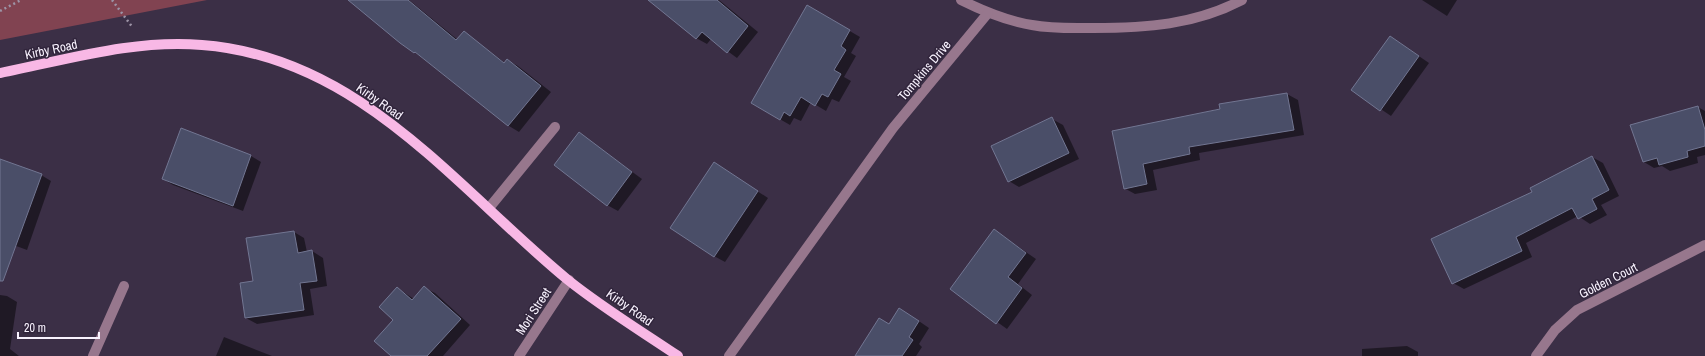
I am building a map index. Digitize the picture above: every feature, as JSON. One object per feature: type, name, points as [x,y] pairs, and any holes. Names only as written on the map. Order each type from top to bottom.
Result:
[{"type":"main road","name":"Kirby Road","points":[[0,74],[101,52],[147,45],[200,44],[243,50],[274,58],[310,74],[361,102],[388,120],[489,208],[568,280],[619,317],[678,356]]},
{"type":"street","points":[[961,0],[988,13],[1032,25],[1056,28],[1133,28],[1179,23],[1219,12],[1242,0]]},
{"type":"street","name":"Tompkins Drive","points":[[729,356],[893,128],[988,13]]},
{"type":"street","points":[[489,208],[555,127]]},
{"type":"street","name":"Golden Court","points":[[1536,356],[1555,330],[1577,310],[1705,245]]},
{"type":"street","name":"Mori Street","points":[[519,356],[568,280]]},
{"type":"street","points":[[93,356],[124,286]]},
{"type":"path","points":[[0,11],[21,0]]},
{"type":"path","points":[[112,0],[147,45]]},
{"type":"shaded area","points":[[0,0],[207,0],[0,40]]},
{"type":"building","points":[[348,0],[408,0],[456,40],[464,31],[504,63],[507,59],[541,86],[508,126],[415,52],[414,53],[400,43]]},
{"type":"building","points":[[648,0],[717,0],[748,26],[727,53],[702,32],[696,39]]},
{"type":"building","points":[[807,5],[850,30],[841,46],[846,50],[834,70],[841,74],[828,97],[822,94],[815,106],[801,97],[790,116],[784,112],[780,120],[751,103]]},
{"type":"building","points":[[1390,36],[1419,56],[1380,111],[1351,90]]},
{"type":"building","points":[[1287,93],[1294,130],[1189,147],[1190,154],[1143,164],[1147,184],[1124,189],[1112,131],[1220,109],[1219,104]]},
{"type":"building","points":[[1698,106],[1705,130],[1705,146],[1687,151],[1688,157],[1659,165],[1657,158],[1643,162],[1630,125]]},
{"type":"building","points":[[1052,117],[1069,153],[1008,182],[991,146]]},
{"type":"building","points":[[181,128],[251,155],[233,206],[162,179]]},
{"type":"building","points":[[579,132],[632,172],[607,206],[554,165]]},
{"type":"building","points":[[1592,156],[1609,190],[1592,199],[1597,209],[1578,219],[1572,208],[1516,237],[1522,251],[1452,284],[1431,239],[1532,192],[1530,188]]},
{"type":"building","points":[[0,159],[42,174],[3,281],[0,281]]},
{"type":"building","points":[[714,162],[758,191],[714,257],[670,228]]},
{"type":"building","points":[[994,229],[1026,253],[1008,277],[1022,288],[996,324],[950,289]]},
{"type":"building","points":[[294,231],[298,253],[312,250],[317,281],[300,283],[304,310],[245,318],[240,283],[253,281],[246,238]]},
{"type":"building","points":[[424,286],[461,319],[427,356],[391,356],[374,341],[393,320],[379,307],[397,287],[412,300]]},
{"type":"building","points":[[899,308],[919,321],[909,337],[913,340],[902,356],[855,356],[879,318],[889,324]]}]
